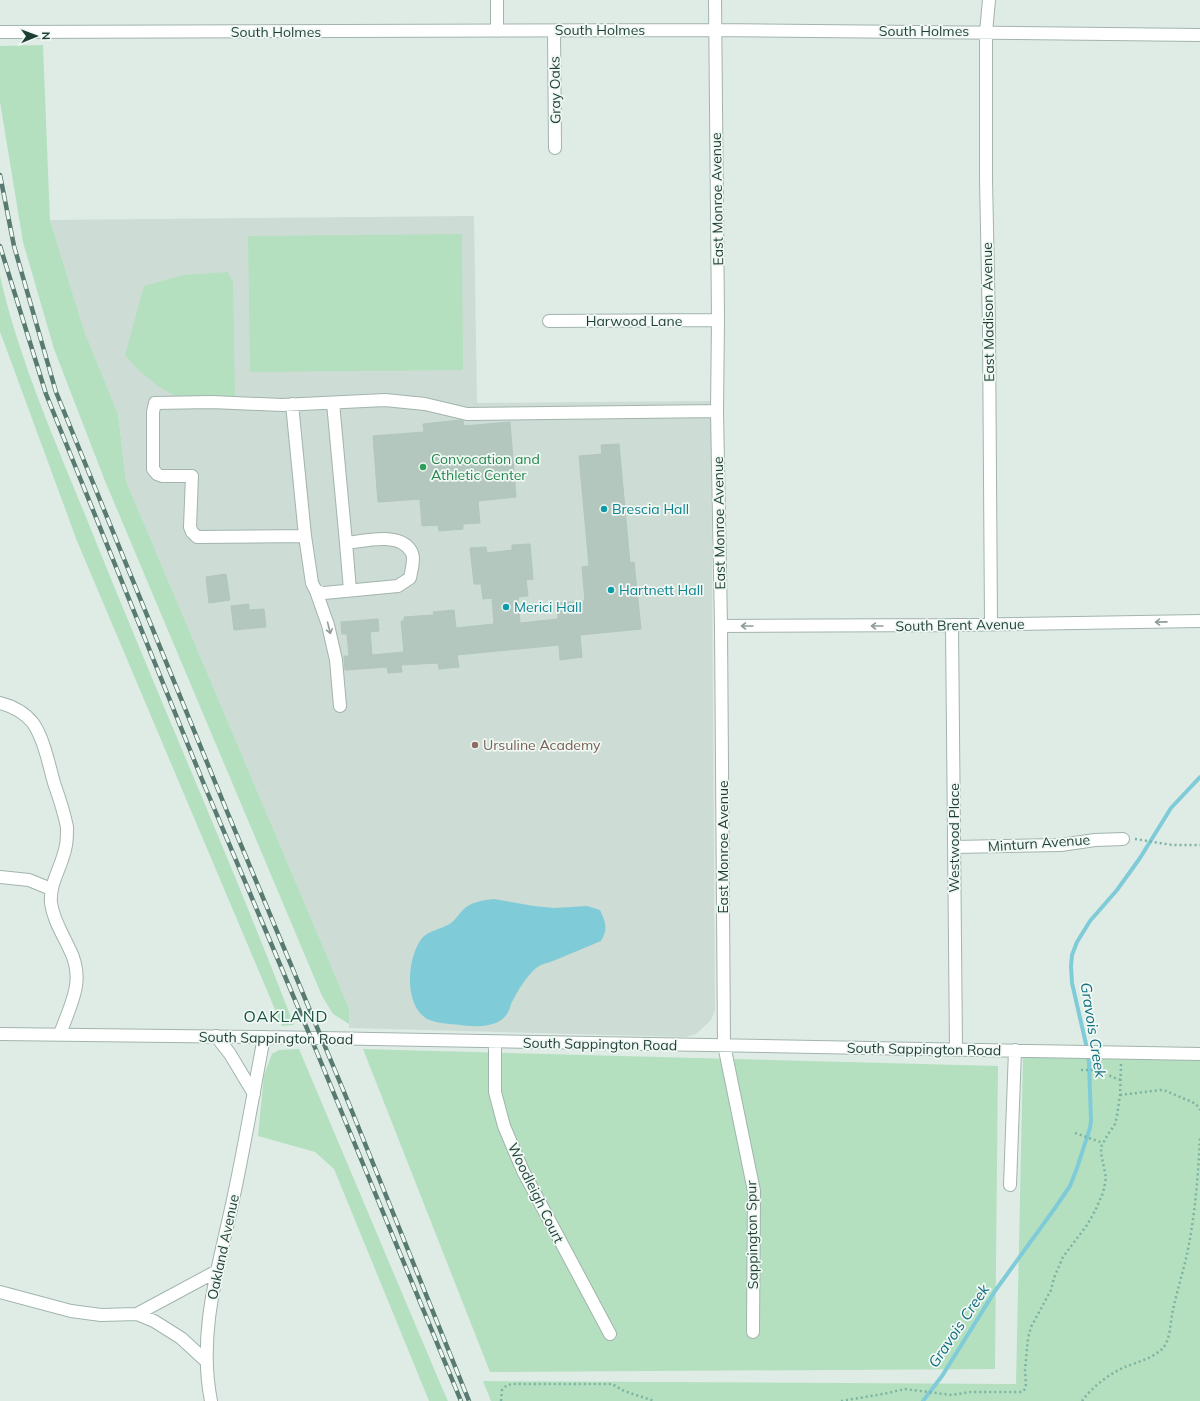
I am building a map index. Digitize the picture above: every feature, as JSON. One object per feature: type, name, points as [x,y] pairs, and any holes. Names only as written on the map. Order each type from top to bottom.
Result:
[{"type":"street","points":[[497,0],[497,31]]},
{"type":"street","name":"East Monroe Avenue","points":[[715,0],[718,320],[717,411],[721,626],[724,1046]]},
{"type":"street","name":"East Madison Avenue","points":[[989,0],[986,32],[986,179],[989,328],[991,624]]},
{"type":"street","name":"South Holmes","points":[[0,32],[715,30],[1200,35]]},
{"type":"street","name":"Gray Oaks","points":[[554,31],[556,148]]},
{"type":"street","name":"Harwood Lane","points":[[549,321],[718,320]]},
{"type":"street","points":[[305,536],[197,537],[192,532],[190,527],[192,476],[162,476],[157,474],[153,469],[153,412],[156,403],[212,402],[292,404],[384,400],[418,403],[467,414],[717,411]]},
{"type":"street","points":[[333,402],[350,590]]},
{"type":"street","points":[[292,404],[305,536],[312,583],[328,625],[336,660],[340,706]]},
{"type":"street","points":[[316,591],[324,593],[398,586],[410,578],[413,563],[412,554],[405,545],[397,540],[385,539],[346,542]]},
{"type":"street","name":"South Brent Avenue","points":[[721,626],[952,625],[1200,621]]},
{"type":"street","name":"Westwood Place","points":[[952,625],[956,1050]]},
{"type":"street","points":[[0,703],[9,705],[22,712],[32,723],[46,754],[67,828],[66,844],[51,889],[51,903],[56,923],[72,953],[77,971],[78,983],[60,1034]]},
{"type":"street","name":"Minturn Avenue","points":[[954,847],[1061,845],[1095,840],[1123,839]]},
{"type":"street","points":[[0,877],[29,880],[51,889]]},
{"type":"street","name":"South Sappington Road","points":[[0,1034],[216,1036],[1200,1054]]},
{"type":"street","points":[[216,1036],[230,1054],[254,1094]]},
{"type":"street","name":"Oakland Avenue","points":[[211,1401],[208,1388],[206,1341],[212,1294],[234,1196],[264,1037]]},
{"type":"street","name":"Woodleigh Court","points":[[495,1042],[495,1092],[504,1126],[523,1171],[610,1334]]},
{"type":"street","name":"Sappington Spur","points":[[724,1046],[754,1190],[753,1332]]},
{"type":"street","points":[[1010,1185],[1015,1050]]},
{"type":"street","points":[[137,1314],[217,1271]]},
{"type":"street","points":[[0,1292],[71,1311],[101,1315],[137,1314],[154,1321],[181,1338],[206,1362]]},
{"type":"path","points":[[1141,839],[1172,845],[1200,845]]},
{"type":"path","points":[[841,1401],[905,1389],[941,1395],[952,1395],[970,1392],[1022,1392],[1025,1389],[1028,1338],[1031,1327],[1050,1290],[1063,1258],[1095,1211],[1103,1193],[1106,1178],[1101,1153],[1103,1143],[1115,1124],[1120,1106],[1121,1052]]},
{"type":"path","points":[[1081,1070],[1098,1069],[1105,1071],[1116,1079],[1121,1080]]},
{"type":"path","points":[[1120,1095],[1160,1090],[1166,1091],[1196,1104],[1200,1110]]},
{"type":"path","points":[[1074,1133],[1103,1143]]},
{"type":"path","points":[[1082,1401],[1102,1381],[1123,1368],[1161,1350],[1167,1342],[1172,1312],[1188,1246],[1195,1204],[1200,1138]]},
{"type":"path","points":[[500,1401],[502,1390],[507,1385],[612,1384],[624,1391],[654,1401]]},
{"type":"shaded area","name":"Ursuline Academy","points":[[474,216],[477,403],[711,401],[715,1010],[711,1020],[696,1034],[686,1037],[349,1028],[349,1008],[126,481],[118,414],[84,330],[50,220]]},
{"type":"green space","points":[[43,45],[50,220],[84,330],[118,414],[126,481],[349,1008],[349,1024],[333,1014],[322,996],[105,481],[54,349],[23,242],[0,102],[0,46]]},
{"type":"green space","points":[[462,234],[463,370],[250,372],[248,236]]},
{"type":"green space","points":[[228,272],[233,282],[235,396],[175,396],[158,386],[137,369],[125,355],[144,286],[183,275]]},
{"type":"green space","points":[[0,276],[18,340],[52,434],[245,900],[294,1025],[282,1026],[77,541],[0,332]]},
{"type":"green space","points":[[299,1049],[448,1401],[429,1401],[334,1169],[315,1152],[258,1136],[264,1075],[272,1054],[279,1050]]},
{"type":"green space","points":[[363,1049],[998,1066],[995,1369],[490,1372]]},
{"type":"green space","points":[[1023,1057],[1200,1057],[1200,1401],[491,1401],[483,1381],[1016,1384]]},
{"type":"water","points":[[494,899],[554,908],[587,906],[600,910],[605,922],[605,933],[601,941],[536,968],[520,988],[507,1014],[498,1022],[486,1026],[472,1026],[443,1023],[427,1019],[414,1004],[410,982],[412,960],[420,941],[430,932],[451,923],[469,905]]},
{"type":"building","name":"Convocation and Athletic Center","points":[[463,421],[464,426],[510,422],[516,497],[478,501],[480,523],[463,524],[463,529],[439,531],[438,525],[422,526],[420,499],[378,502],[373,436],[424,432],[423,424]]},
{"type":"building","points":[[619,444],[630,563],[634,562],[641,629],[580,635],[582,657],[560,660],[559,645],[457,655],[459,667],[439,669],[438,663],[401,665],[402,672],[388,673],[387,667],[345,670],[344,656],[349,656],[347,634],[342,634],[341,622],[378,619],[379,631],[370,632],[372,655],[404,652],[401,621],[404,621],[404,617],[434,615],[433,612],[454,610],[456,628],[494,624],[492,598],[483,599],[481,584],[474,584],[470,548],[486,547],[487,553],[512,550],[512,545],[530,544],[533,579],[526,580],[528,596],[518,597],[520,623],[558,619],[557,603],[585,601],[582,567],[589,566],[579,456],[602,454],[601,445]]},
{"type":"building","points":[[226,574],[230,600],[209,603],[206,577]]},
{"type":"building","points":[[249,604],[249,610],[264,609],[266,627],[234,630],[231,606]]},
{"type":"waterway","name":"Gravois Creek","points":[[923,1401],[942,1376],[995,1291],[1070,1186],[1090,1128],[1091,1121],[1089,1062],[1072,983],[1072,955],[1077,942],[1090,921],[1117,890],[1140,858],[1171,808],[1200,777]]},
{"type":"railway","points":[[0,175],[14,246],[56,392],[226,809],[349,1104],[469,1401]]},
{"type":"railway","points":[[0,246],[46,394],[203,782],[461,1401]]},
{"type":"place","name":"Convocation and Athletic Center","points":[[423,467]]},
{"type":"place","name":"Brescia Hall","points":[[604,509]]},
{"type":"place","name":"Hartnett Hall","points":[[611,590]]},
{"type":"place","name":"Merici Hall","points":[[506,607]]},
{"type":"place","name":"Ursuline Academy","points":[[475,745]]},
{"type":"district","name":"OAKLAND","points":[[286,1016]]}]
